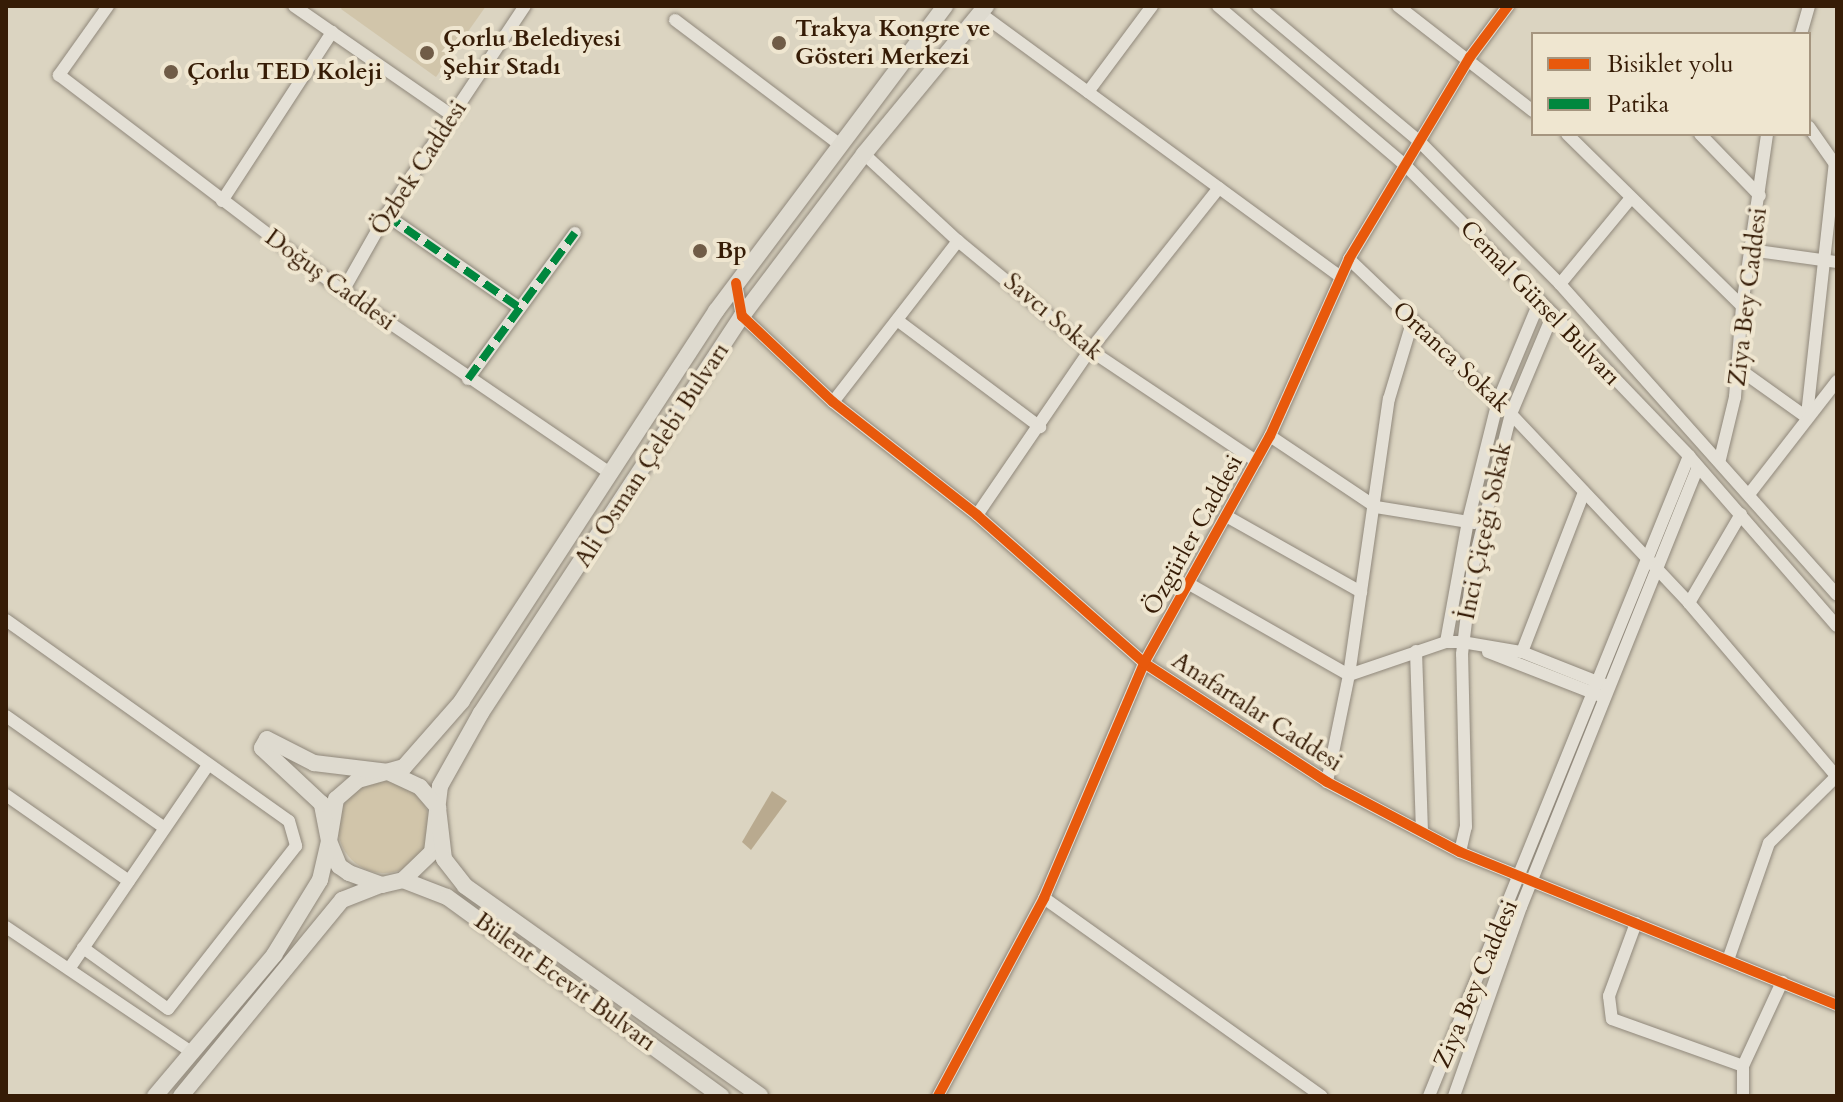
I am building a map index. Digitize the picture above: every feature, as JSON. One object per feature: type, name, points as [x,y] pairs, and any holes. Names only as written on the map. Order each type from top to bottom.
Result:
[{"type":"main road","name":"Ali Osman Çelebi Bulvarı","points":[[388,772],[404,767],[462,701],[736,283],[945,6]]},
{"type":"main road","name":"Ali Osman Çelebi Bulvarı","points":[[438,808],[440,786],[466,737],[742,316],[864,154],[983,10]]},
{"type":"main road","points":[[382,885],[363,881],[339,866],[329,841],[322,804],[265,751],[264,739],[314,763],[388,772],[420,787],[438,808],[444,859],[465,886],[760,1096]]},
{"type":"main road","points":[[155,1096],[293,926],[320,880],[336,799],[358,780],[388,772]]},
{"type":"main road","points":[[181,1096],[342,900],[403,880],[432,852],[438,808]]},
{"type":"main road","name":"Bülent Ecevit Bulvarı","points":[[403,880],[447,897],[721,1096]]},
{"type":"street","name":"Doğuş Caddesi","points":[[108,6],[59,75],[343,291],[611,474]]},
{"type":"street","points":[[294,6],[453,116]]},
{"type":"street","name":"Özbek Caddesi","points":[[343,291],[386,215],[525,6]]},
{"type":"street","points":[[1088,92],[1152,6]]},
{"type":"street","name":"Cemal Gürsel Bulvarı","points":[[1218,6],[1405,165],[1540,300],[1689,456],[1837,626]]},
{"type":"street","name":"Cemal Gürsel Bulvarı","points":[[1258,6],[1419,141],[1560,284],[1720,459],[1837,595]]},
{"type":"street","points":[[1398,6],[1531,109]]},
{"type":"street","name":"Özgürler Caddesi","points":[[938,1096],[1044,898],[1144,663],[1191,585],[1270,436],[1349,259],[1467,61],[1508,6]]},
{"type":"street","points":[[1802,32],[1809,6]]},
{"type":"street","points":[[983,10],[1088,92],[1341,277]]},
{"type":"street","points":[[675,20],[839,144]]},
{"type":"street","points":[[222,201],[332,32]]},
{"type":"street","points":[[1807,416],[1836,165],[1811,130]]},
{"type":"street","points":[[1575,136],[1630,199],[1742,306]]},
{"type":"street","points":[[1702,136],[1760,196]]},
{"type":"street","name":"Ziya Bey Caddesi","points":[[1720,459],[1739,369],[1742,306],[1767,136]]},
{"type":"street","name":"Savcı Sokak","points":[[864,154],[958,241],[1090,350],[1256,461]]},
{"type":"street","points":[[977,515],[1090,350],[1219,188]]},
{"type":"street","points":[[1560,284],[1630,199]]},
{"type":"street","points":[[386,215],[520,308]]},
{"type":"street","points":[[468,379],[575,233]]},
{"type":"street","points":[[833,402],[958,241]]},
{"type":"street","points":[[1750,250],[1837,262]]},
{"type":"street","name":"Ortanca Sokak","points":[[1349,259],[1412,323],[1511,414],[1583,495],[1689,603],[1837,776]]},
{"type":"street","points":[[736,283],[742,316]]},
{"type":"street","name":"İnci Çiçeği Sokak","points":[[1446,642],[1468,521],[1498,401],[1540,300]]},
{"type":"street","name":"İnci Çiçeği Sokak","points":[[1460,852],[1466,827],[1462,642],[1481,524],[1511,414],[1553,314]]},
{"type":"street","name":"Anafartalar Caddesi","points":[[742,316],[833,402],[977,515],[1144,663],[1327,782],[1460,852],[1837,1005]]},
{"type":"street","points":[[897,320],[1040,427]]},
{"type":"street","points":[[1327,782],[1349,675],[1376,507],[1389,399],[1412,323]]},
{"type":"street","points":[[1739,369],[1807,416]]},
{"type":"street","points":[[1750,493],[1807,416],[1834,390]]},
{"type":"street","points":[[1270,436],[1376,507],[1481,524]]},
{"type":"street","name":"Ziya Bey Caddesi","points":[[1654,566],[1689,456]]},
{"type":"street","name":"Ziya Bey Caddesi","points":[[1429,1096],[1526,879],[1654,566],[1698,467]]},
{"type":"street","points":[[1522,652],[1583,495]]},
{"type":"street","points":[[1689,603],[1741,514]]},
{"type":"street","points":[[1228,517],[1361,592]]},
{"type":"street","points":[[1191,585],[1349,675],[1446,642],[1462,642],[1522,652],[1603,691]]},
{"type":"street","points":[[6,620],[289,821],[296,846],[168,1009],[83,948]]},
{"type":"street","points":[[1462,642],[1603,691]]},
{"type":"street","points":[[1416,651],[1422,832]]},
{"type":"street","points":[[6,716],[165,828]]},
{"type":"street","points":[[69,969],[208,765]]},
{"type":"street","points":[[1728,960],[1769,843],[1837,776]]},
{"type":"street","points":[[6,795],[129,881]]},
{"type":"street","name":"Ziya Bey Caddesi","points":[[1454,1096],[1526,879]]},
{"type":"street","points":[[1044,898],[1322,1096]]},
{"type":"street","points":[[1636,923],[1609,996],[1612,1019],[1743,1066]]},
{"type":"street","points":[[6,927],[190,1051]]},
{"type":"street","points":[[1743,1096],[1743,1066],[1782,982]]},
{"type":"shaded area","points":[[343,6],[486,6],[436,77],[341,9]]},
{"type":"shaded area","points":[[384,781],[402,784],[417,794],[427,809],[430,827],[427,845],[417,860],[402,870],[384,873],[366,870],[351,860],[341,845],[338,827],[341,809],[351,794],[366,784]]},
{"type":"shaded area","points":[[772,791],[787,801],[751,850],[742,842]]},
{"type":"marked path","points":[[386,215],[520,308]]},
{"type":"marked path","points":[[468,379],[575,233]]},
{"type":"cycle path","points":[[938,1096],[1044,898],[1144,663],[1270,436],[1349,259],[1470,57],[1508,6]]},
{"type":"cycle path","points":[[736,283],[742,316],[833,402],[977,515],[1144,663],[1327,782],[1460,852],[1837,1005]]},
{"type":"place","name":"Trakya Kongre ve Gösteri Merkezi","points":[[779,43]]},
{"type":"place","name":"Çorlu Belediyesi Şehir Stadı","points":[[427,53]]},
{"type":"place","name":"Çorlu TED Koleji","points":[[171,72]]},
{"type":"place","name":"Bp","points":[[700,251]]}]
